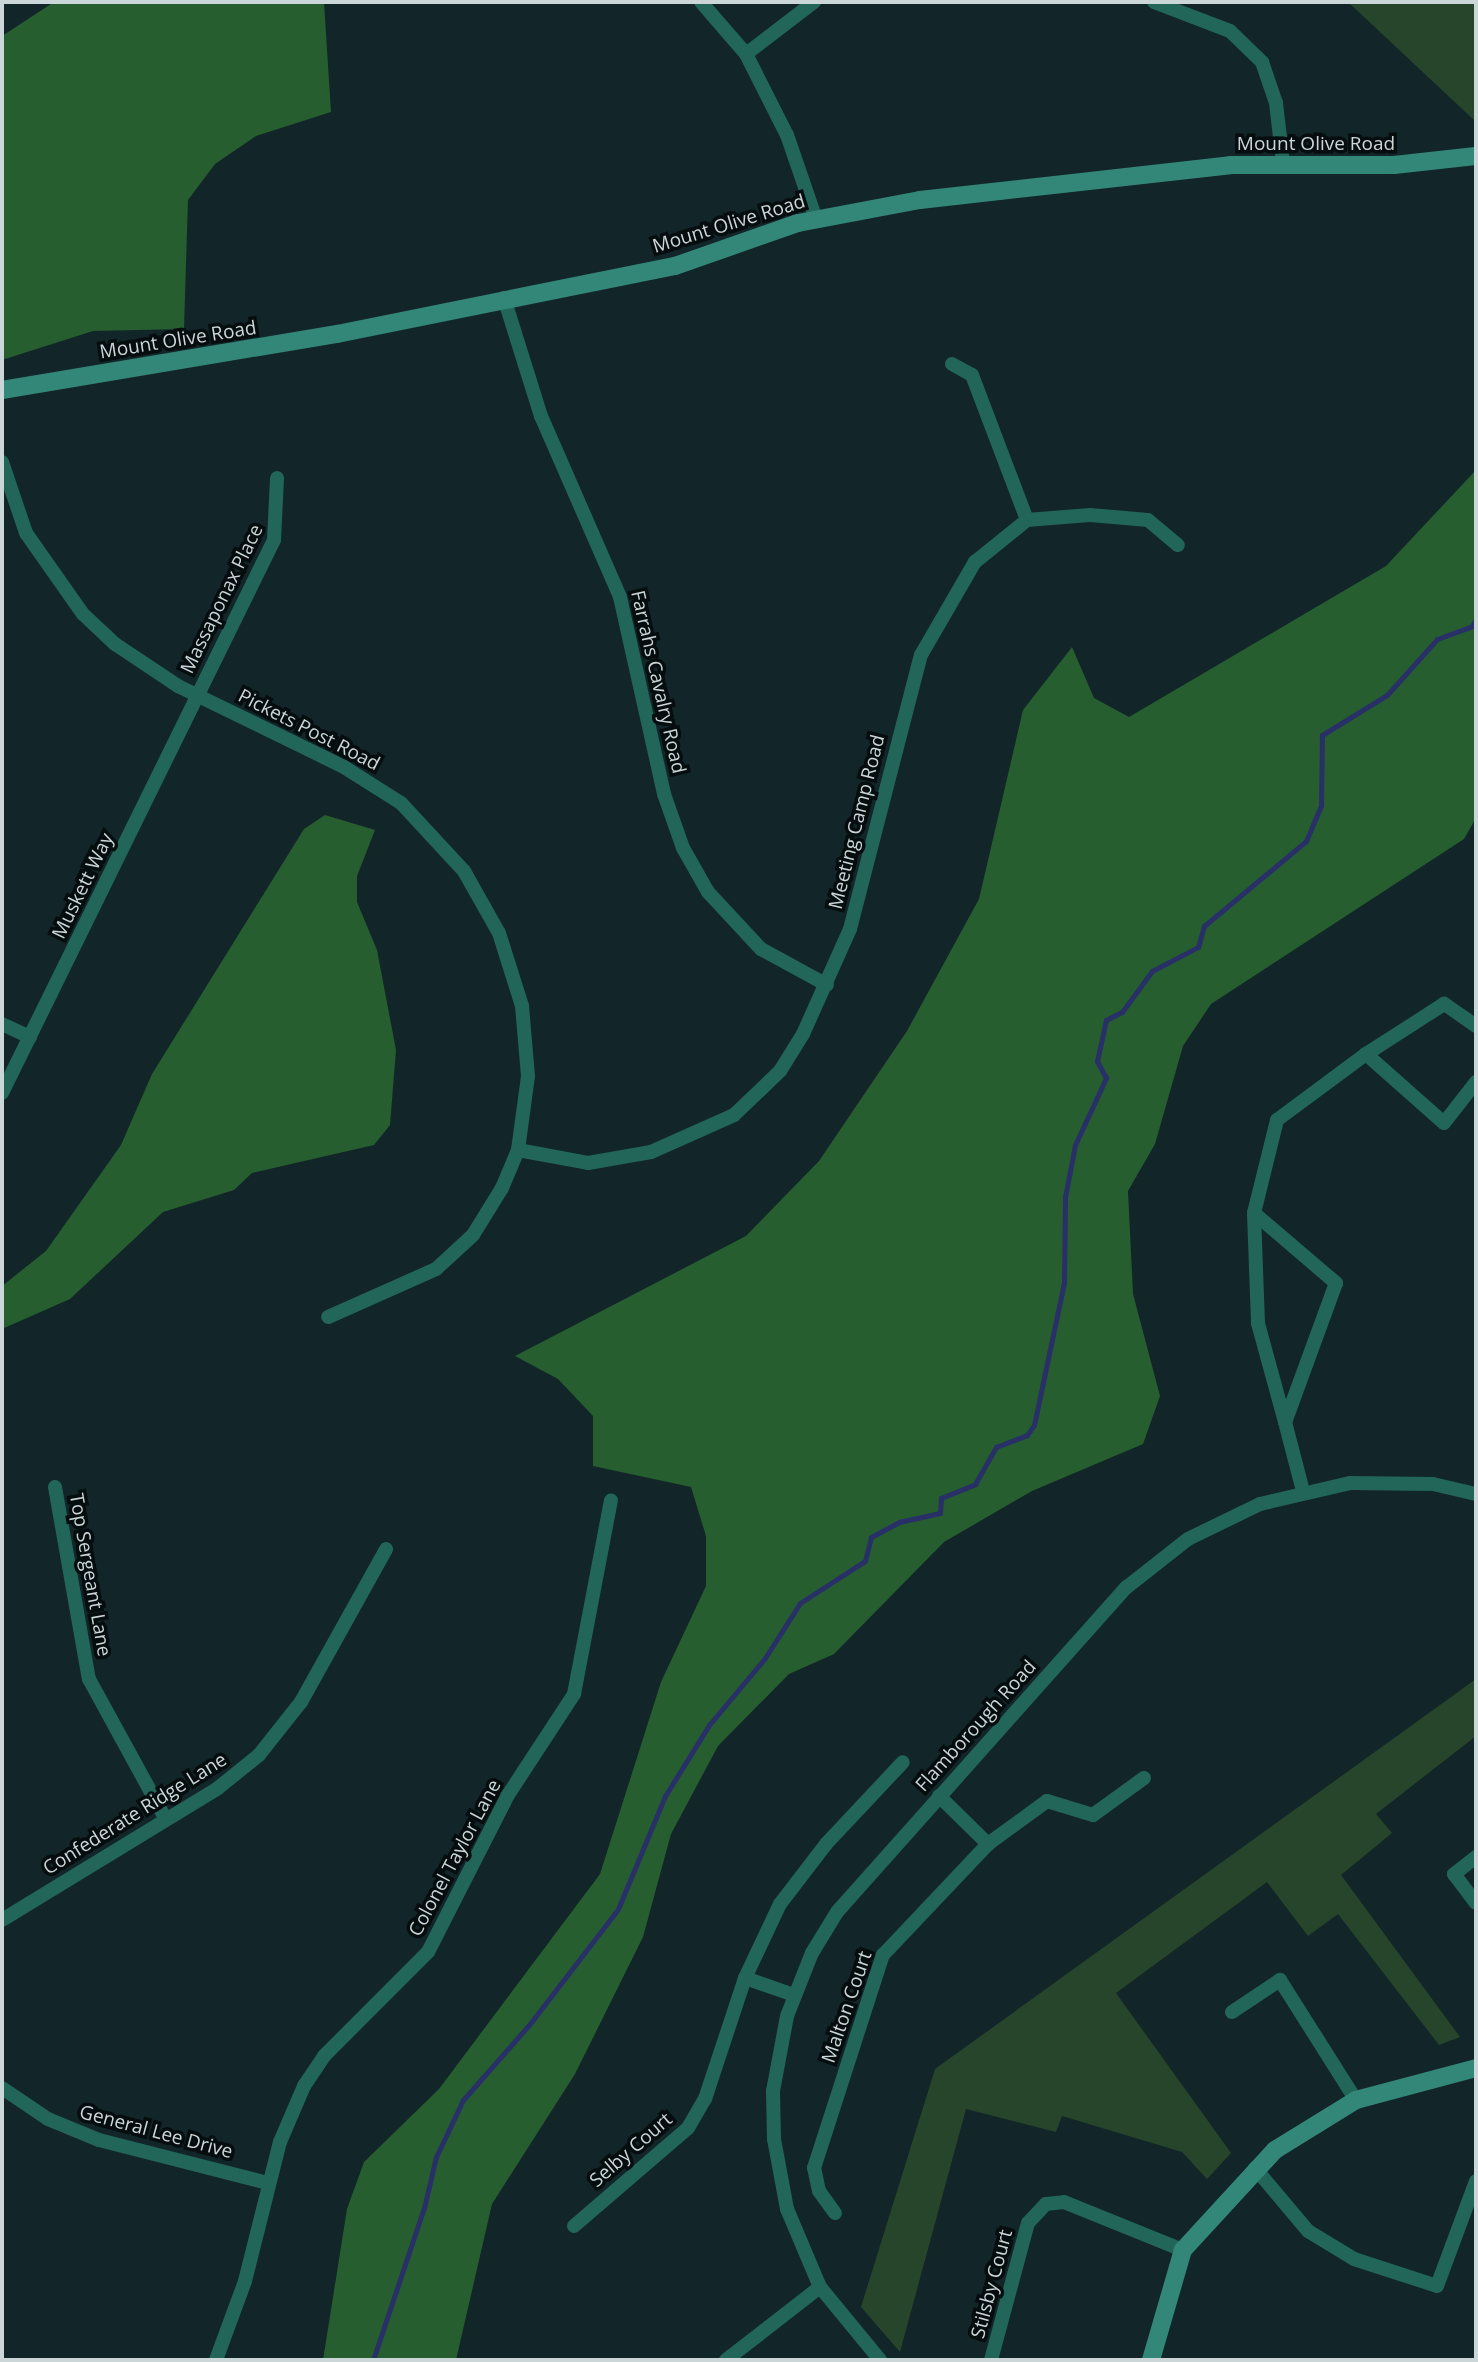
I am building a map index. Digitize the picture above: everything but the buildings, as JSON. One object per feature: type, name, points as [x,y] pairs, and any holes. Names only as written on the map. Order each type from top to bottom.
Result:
[{"type":"street","points":[[701,2],[746,54],[787,135],[816,219]]},
{"type":"street","points":[[746,54],[814,2]]},
{"type":"street","points":[[1154,2],[1230,31],[1262,62],[1276,103],[1283,163]]},
{"type":"street","name":"Mount Olive Road","points":[[2,390],[349,332],[503,298],[675,266],[816,219],[920,200],[1283,163],[1394,165],[1476,156]]},
{"type":"street","name":"Farrahs Cavalry Road","points":[[503,298],[541,416],[620,597],[664,794],[683,848],[708,892],[761,949],[827,985]]},
{"type":"street","points":[[952,363],[972,375],[1027,520],[1090,515],[1148,520],[1178,545]]},
{"type":"street","name":"Pickets Post Road","points":[[2,462],[26,533],[66,594],[115,644],[197,695],[377,787],[424,824],[464,871],[499,933],[522,1006],[528,1076],[518,1150],[491,1209],[453,1255],[414,1282],[328,1317]]},
{"type":"street","name":"Massaponax Place","points":[[197,695],[274,540],[277,478]]},
{"type":"street","name":"Meeting Camp Road","points":[[518,1150],[558,1160],[609,1163],[715,1126],[749,1103],[780,1071],[827,985],[860,897],[921,655],[975,562],[1027,520]]},
{"type":"street","name":"Muskett Way","points":[[2,1093],[197,695]]},
{"type":"street","points":[[1303,1491],[1258,1323],[1254,1213],[1277,1120],[1366,1054],[1444,1004],[1476,1026]]},
{"type":"street","points":[[2,1024],[30,1037]]},
{"type":"street","points":[[1366,1054],[1444,1123],[1476,1082]]},
{"type":"street","points":[[1254,1213],[1336,1283],[1285,1422]]},
{"type":"street","name":"Flamborough Road","points":[[880,2360],[820,2287],[801,2246],[780,2184],[773,2126],[779,2045],[794,1995],[837,1912],[1127,1587],[1157,1562],[1222,1521],[1303,1491],[1388,1481],[1476,1494]]},
{"type":"street","name":"Top Sergeant Lane","points":[[55,1486],[89,1679],[165,1818]]},
{"type":"street","name":"Colonel Taylor Lane","points":[[216,2360],[245,2281],[268,2183],[304,2086],[324,2056],[428,1952],[508,1795],[563,1717],[580,1674],[611,1500]]},
{"type":"street","name":"Confederate Ridge Lane","points":[[2,1920],[235,1776],[281,1731],[386,1549]]},
{"type":"street","name":"Selby Court","points":[[575,2226],[688,2128],[705,2099],[745,1978],[780,1904],[826,1844],[903,1762]]},
{"type":"street","name":"Malton Court","points":[[835,2213],[819,2191],[814,2168],[883,1955],[988,1844],[1047,1801],[1093,1815],[1144,1778]]},
{"type":"street","points":[[939,1796],[988,1844]]},
{"type":"street","points":[[1476,1857],[1454,1874],[1476,1903]]},
{"type":"street","points":[[745,1978],[794,1995]]},
{"type":"street","points":[[1232,2012],[1280,1980],[1356,2100]]},
{"type":"street","points":[[1151,2360],[1183,2250],[1255,2168],[1295,2134],[1356,2100],[1476,2068]]},
{"type":"street","name":"General Lee Drive","points":[[2,2088],[48,2119],[99,2140],[268,2183]]},
{"type":"street","points":[[1255,2168],[1308,2231],[1354,2259],[1437,2286],[1476,2181]]},
{"type":"street","name":"Stilsby Court","points":[[991,2360],[1028,2223],[1046,2204],[1064,2202],[1183,2250]]},
{"type":"street","points":[[726,2360],[820,2287]]},
{"type":"green space","points":[[54,2],[324,2],[331,112],[256,136],[215,164],[188,200],[184,329],[93,331],[2,360],[2,36]]},
{"type":"green space","points":[[1348,2],[1476,2],[1476,122]]},
{"type":"green space","points":[[1476,470],[1476,818],[1464,839],[1211,1004],[1183,1046],[1155,1144],[1128,1191],[1133,1294],[1160,1396],[1143,1444],[1032,1491],[944,1542],[834,1654],[789,1674],[718,1746],[671,1834],[643,1937],[575,2074],[492,2204],[456,2360],[323,2360],[347,2209],[364,2162],[439,2089],[600,1874],[661,1682],[706,1586],[706,1536],[691,1487],[593,1466],[593,1416],[558,1379],[515,1356],[746,1236],[819,1161],[907,1031],[979,899],[1023,710],[1072,647],[1094,698],[1129,717],[1386,566]]},
{"type":"green space","points":[[325,815],[375,830],[357,876],[357,902],[377,950],[396,1050],[390,1125],[374,1145],[252,1173],[234,1190],[163,1212],[70,1299],[2,1329],[2,1286],[46,1251],[121,1145],[152,1074],[304,829]]},
{"type":"green space","points":[[1476,1679],[1476,1736],[1376,1814],[1392,1833],[1341,1875],[1460,2037],[1439,2045],[1338,1914],[1308,1936],[1267,1882],[1116,1993],[1231,2153],[1207,2179],[1182,2152],[1062,2116],[1056,2132],[966,2109],[900,2352],[861,2307],[935,2069]]},
{"type":"waterway","points":[[373,2360],[424,2208],[436,2157],[463,2100],[529,2025],[618,1909],[665,1796],[709,1725],[765,1658],[800,1603],[865,1561],[871,1537],[899,1522],[940,1513],[941,1498],[975,1484],[996,1447],[1027,1435],[1034,1425],[1064,1283],[1065,1197],[1075,1145],[1106,1078],[1097,1061],[1106,1020],[1122,1012],[1152,971],[1198,947],[1204,926],[1306,841],[1321,805],[1322,735],[1387,695],[1437,639],[1472,626],[1476,619]]}]
